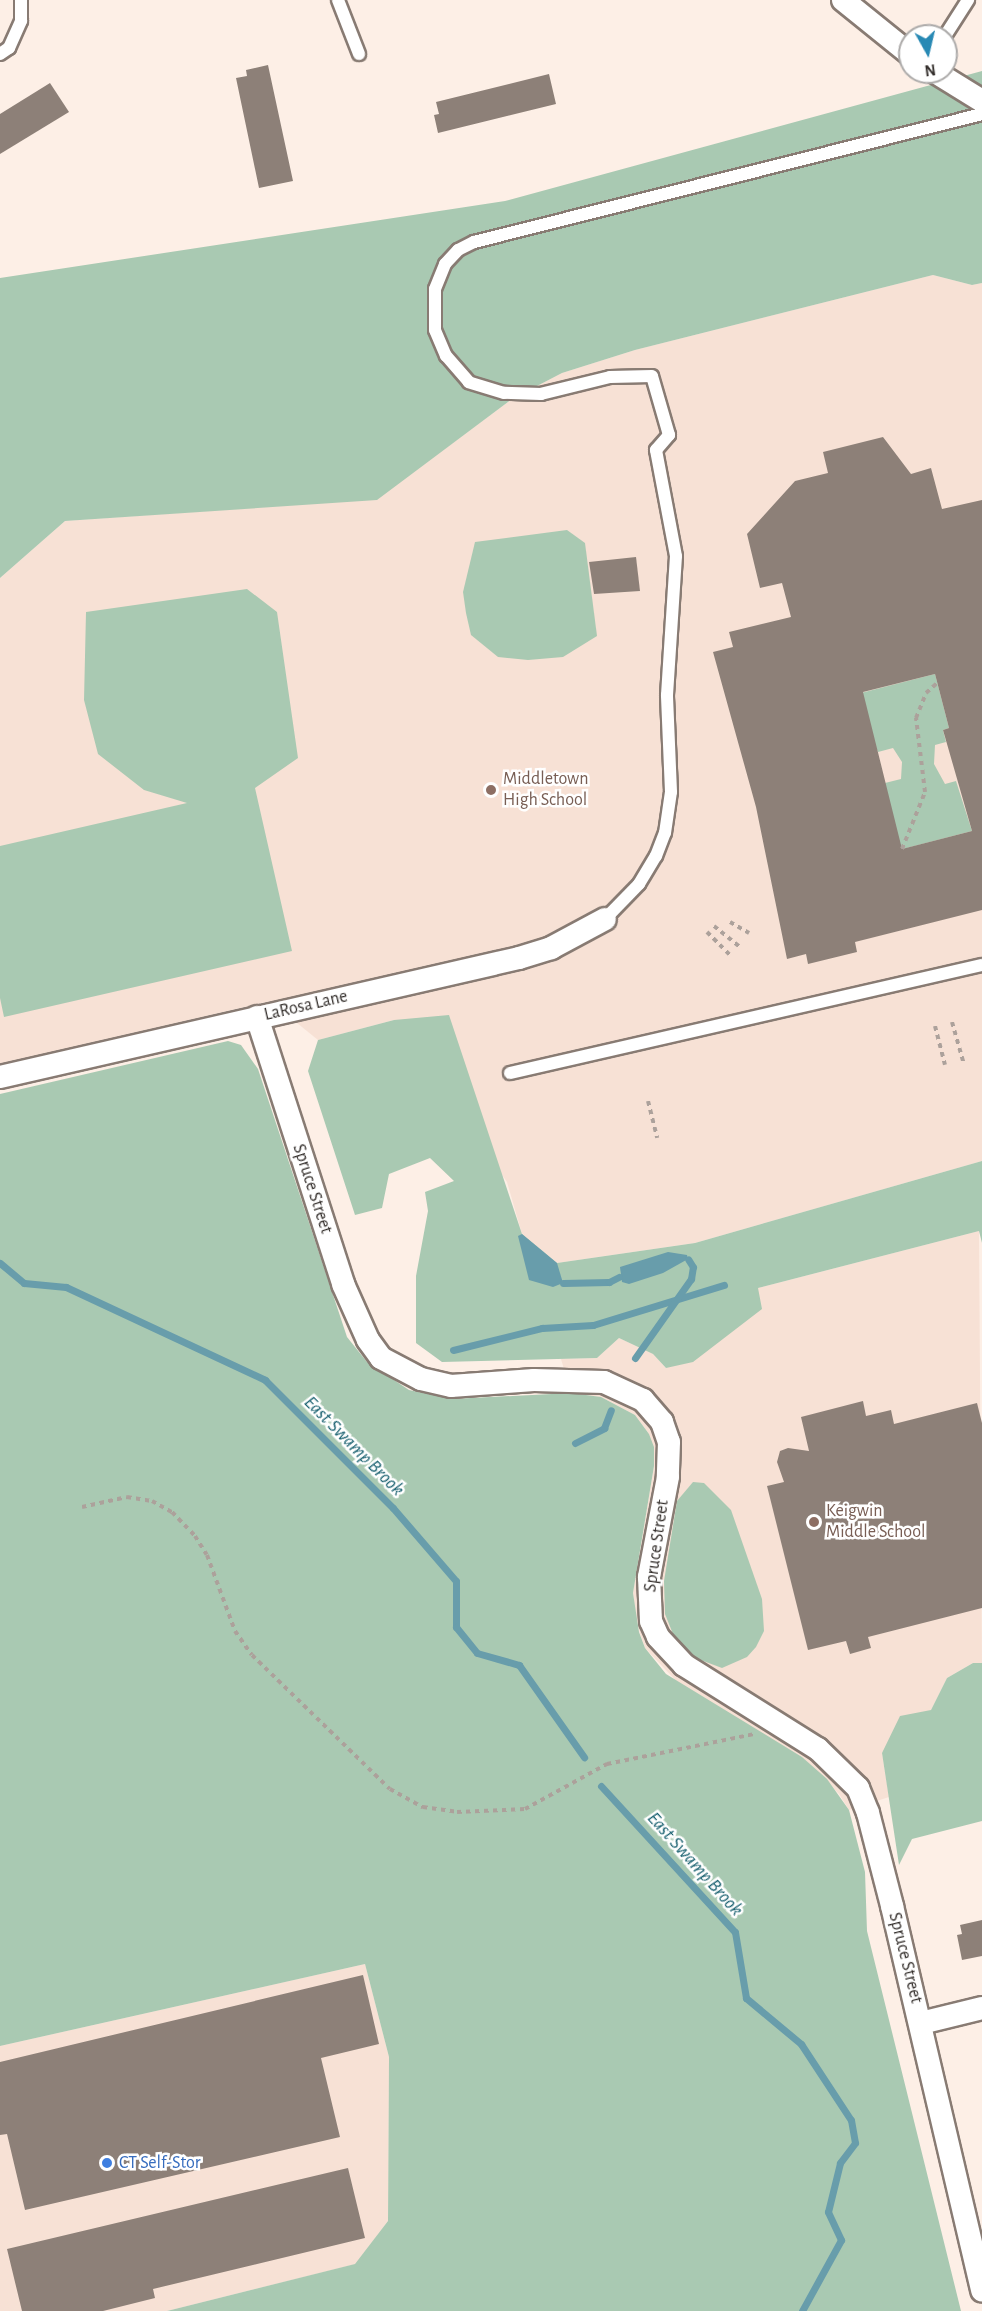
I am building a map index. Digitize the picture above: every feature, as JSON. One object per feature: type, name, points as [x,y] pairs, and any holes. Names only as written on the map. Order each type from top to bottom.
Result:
[{"type":"street","points":[[843,0],[898,44]]},
{"type":"street","points":[[954,84],[982,101]]},
{"type":"street","name":"LaRosa Lane","points":[[0,1077],[519,958],[579,936],[605,920]]},
{"type":"street","name":"Spruce Street","points":[[257,1017],[343,1284],[368,1340],[381,1358],[421,1379],[451,1386],[534,1380],[604,1383],[633,1393],[658,1416],[666,1432],[669,1454],[649,1577],[650,1612],[654,1629],[684,1665],[818,1749],[858,1788],[868,1813],[921,2023],[982,2291]]},
{"type":"street","points":[[921,2023],[982,2008]]},
{"type":"lane","points":[[0,54],[9,48],[21,21],[21,0]]},
{"type":"lane","points":[[338,0],[359,54]]},
{"type":"lane","points":[[953,24],[968,0]]},
{"type":"lane","points":[[605,920],[639,884],[656,856],[665,833],[671,792],[667,695],[676,556],[656,450],[669,435],[652,376],[610,377],[541,394],[504,393],[469,382],[446,356],[435,330],[435,289],[445,264],[458,250],[474,242],[982,114]]},
{"type":"lane","points":[[510,1073],[982,965]]},
{"type":"path","points":[[902,849],[925,792],[916,718],[927,693],[937,683]]},
{"type":"path","points":[[730,922],[749,933]]},
{"type":"path","points":[[714,926],[739,946]]},
{"type":"path","points":[[708,932],[730,955]]},
{"type":"path","points":[[952,1022],[963,1061]]},
{"type":"path","points":[[934,1026],[945,1065]]},
{"type":"path","points":[[648,1101],[657,1138]]},
{"type":"path","points":[[82,1508],[127,1497],[152,1501],[172,1512],[195,1536],[207,1555],[235,1631],[252,1655],[390,1789],[423,1807],[457,1812],[525,1809],[607,1764],[756,1734]]},
{"type":"shaded area","name":"Middletown High School","points":[[933,275],[972,285],[982,283],[982,1161],[695,1243],[557,1263],[522,1234],[507,1182],[394,1020],[318,1040],[270,1001],[0,1064],[0,578],[65,521],[377,499],[512,399],[562,373],[635,350]]},
{"type":"shaded area","name":"Keigwin Middle School","points":[[979,1231],[982,1663],[973,1663],[947,1678],[931,1710],[882,1753],[889,1797],[849,1810],[839,1794],[802,1757],[682,1687],[645,1648],[636,1621],[633,1593],[654,1466],[649,1434],[635,1415],[601,1397],[571,1393],[561,1359],[597,1358],[619,1338],[653,1354],[666,1368],[758,1288]]},
{"type":"shaded area","points":[[365,1964],[389,2057],[388,2221],[356,2264],[167,2311],[0,2311],[0,2046]]},
{"type":"green space","points":[[982,71],[982,283],[972,285],[933,275],[635,350],[562,373],[512,399],[377,500],[65,521],[0,578],[0,278],[505,201],[934,84],[958,84],[958,78]]},
{"type":"green space","points":[[567,530],[585,543],[597,636],[563,657],[528,660],[498,657],[471,635],[466,613],[463,592],[475,542]]},
{"type":"green space","points":[[247,589],[277,612],[298,758],[255,788],[292,951],[4,1017],[0,998],[0,846],[187,803],[144,790],[98,754],[84,700],[86,612]]},
{"type":"green space","points":[[935,674],[949,728],[943,730],[946,742],[935,745],[934,764],[945,784],[956,781],[972,831],[891,852],[885,783],[901,779],[902,762],[893,748],[878,752],[853,695]]},
{"type":"green space","points":[[449,1015],[522,1234],[557,1263],[695,1243],[982,1161],[982,1243],[979,1231],[758,1288],[762,1309],[693,1362],[666,1368],[653,1354],[619,1338],[597,1358],[442,1362],[416,1343],[416,1276],[428,1211],[425,1192],[454,1181],[430,1158],[389,1174],[382,1208],[355,1215],[308,1071],[318,1040],[394,1020]]},
{"type":"green space","points":[[228,1041],[241,1045],[258,1069],[347,1337],[367,1362],[409,1390],[451,1399],[571,1393],[601,1397],[635,1415],[649,1434],[654,1447],[654,1466],[633,1593],[639,1632],[645,1648],[666,1674],[802,1757],[827,1779],[849,1810],[865,1872],[867,1931],[961,2311],[167,2311],[355,2264],[388,2221],[389,2057],[365,1964],[0,2046],[0,1094]]},
{"type":"green space","points":[[693,1482],[704,1483],[731,1510],[762,1599],[764,1631],[756,1647],[747,1657],[722,1668],[690,1656],[675,1639],[665,1614],[664,1581],[677,1501]]},
{"type":"green space","points":[[973,1663],[982,1663],[982,1821],[912,1839],[899,1865],[882,1753],[900,1716],[931,1710],[947,1678]]},
{"type":"water","points":[[522,1234],[557,1263],[563,1283],[553,1287],[529,1280],[518,1236]]},
{"type":"water","points":[[668,1252],[687,1255],[688,1259],[663,1273],[629,1284],[622,1282],[620,1267]]},
{"type":"building","points":[[268,65],[293,181],[259,188],[236,78],[247,76],[246,70]]},
{"type":"building","points":[[549,74],[556,104],[438,133],[434,115],[439,114],[436,102]]},
{"type":"building","points":[[50,83],[69,112],[0,154],[0,114]]},
{"type":"building","points":[[883,437],[911,474],[931,468],[942,509],[982,500],[982,910],[855,942],[857,952],[808,964],[806,954],[787,959],[756,807],[713,652],[733,647],[729,632],[791,617],[782,583],[760,588],[747,534],[795,481],[828,473],[823,452]],"holes":[[[935,674],[949,728],[943,730],[972,831],[902,849],[863,692]]]},
{"type":"building","points":[[636,557],[640,591],[594,594],[589,562]]},
{"type":"building","points":[[863,1401],[866,1416],[891,1410],[894,1424],[977,1403],[982,1423],[982,1608],[868,1637],[871,1648],[850,1654],[846,1641],[808,1650],[767,1486],[784,1482],[777,1462],[780,1451],[788,1448],[809,1451],[801,1417]]},
{"type":"building","points":[[982,1920],[982,1956],[962,1960],[957,1935],[962,1934],[960,1925]]},
{"type":"building","points":[[363,1975],[379,2044],[321,2058],[340,2137],[25,2210],[7,2134],[0,2135],[0,2062]]},
{"type":"building","points":[[348,2168],[365,2238],[153,2289],[155,2298],[103,2311],[22,2311],[7,2249]]},
{"type":"waterway","points":[[635,1358],[691,1279],[693,1267],[688,1259]]},
{"type":"waterway","name":"East Swamp Brook","points":[[0,1263],[24,1283],[66,1287],[265,1380],[393,1508],[456,1581],[456,1627],[477,1653],[519,1665],[584,1757]]},
{"type":"waterway","points":[[563,1283],[609,1282],[619,1277]]},
{"type":"waterway","points":[[453,1350],[542,1328],[593,1325],[724,1285]]},
{"type":"waterway","points":[[575,1443],[604,1428],[611,1410]]},
{"type":"waterway","name":"East Swamp Brook","points":[[601,1786],[735,1932],[746,1998],[801,2044],[851,2120],[855,2143],[840,2163],[828,2212],[841,2240],[802,2311]]},
{"type":"place","name":"Middletown High School","points":[[491,790]]},
{"type":"place","name":"Keigwin Middle School","points":[[814,1522]]},
{"type":"place","name":"CT Self-Stor","points":[[107,2163]]}]
